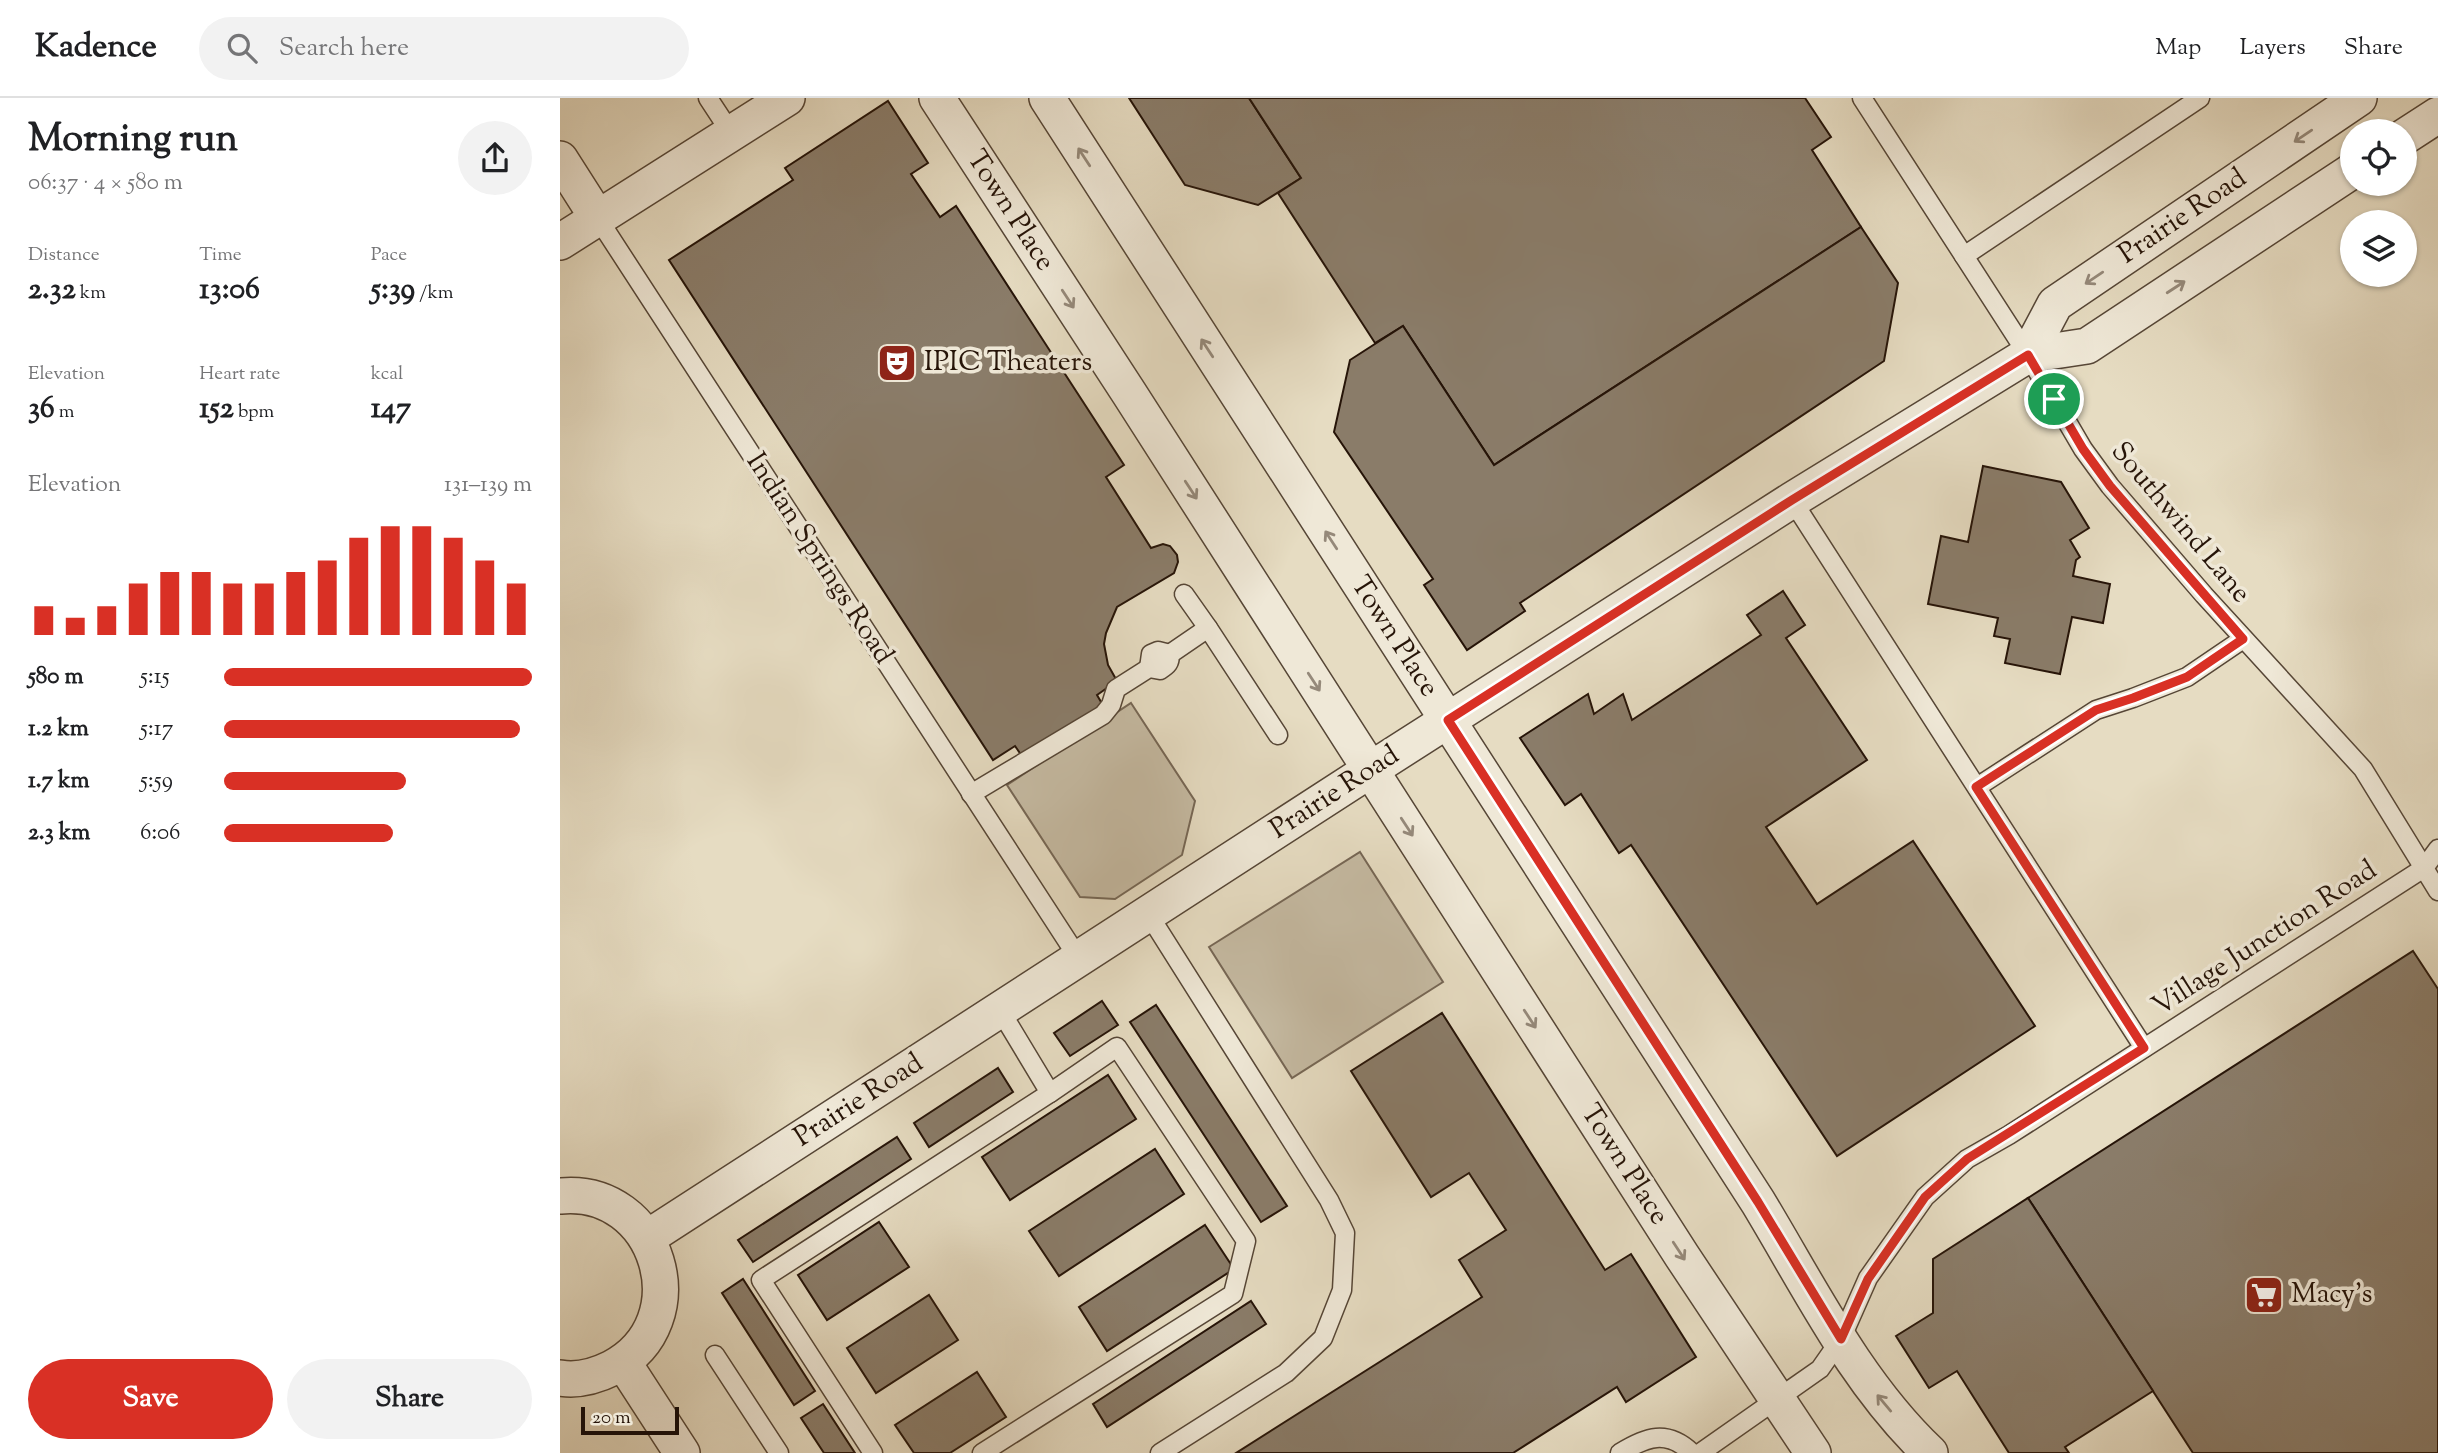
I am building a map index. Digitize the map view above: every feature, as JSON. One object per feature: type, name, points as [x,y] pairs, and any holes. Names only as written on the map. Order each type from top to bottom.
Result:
[{"type":"street","points":[[560,242],[786,98]]},
{"type":"street","name":"Town Place","points":[[937,98],[1682,1256],[1813,1453]]},
{"type":"street","name":"Town Place","points":[[1047,98],[1758,1202],[1862,1377],[1910,1434],[1930,1453]]},
{"type":"street","name":"Prairie Road","points":[[2028,355],[2055,304],[2360,98]]},
{"type":"street","points":[[2417,128],[2438,115]]},
{"type":"street","name":"Indian Springs Road","points":[[560,159],[597,218]]},
{"type":"street","name":"Prairie Road","points":[[647,1238],[1792,500],[2028,355],[2087,346],[2340,179]]},
{"type":"street","points":[[560,1196],[575,1195],[603,1201],[628,1216],[647,1238],[658,1263],[661,1291],[656,1318],[643,1342],[623,1362],[597,1376],[568,1380],[560,1378]]},
{"type":"street","points":[[623,1362],[682,1453]]},
{"type":"lane","points":[[708,98],[730,133]]},
{"type":"lane","name":"Southwind Lane","points":[[1862,98],[2028,355],[2083,449],[2110,486],[2243,639],[2363,769],[2431,868],[2438,891]]},
{"type":"lane","points":[[1964,256],[2200,98]]},
{"type":"lane","name":"Indian Springs Road","points":[[597,218],[1079,959]]},
{"type":"lane","points":[[1792,500],[2144,1048]]},
{"type":"lane","points":[[1184,594],[1278,735]]},
{"type":"lane","points":[[971,794],[1103,715],[1111,705],[1116,689],[1149,668],[1160,670],[1167,666],[1170,654],[1208,628]]},
{"type":"lane","points":[[1976,787],[2096,710],[2187,677],[2243,639]]},
{"type":"lane","points":[[2431,868],[2438,849]]},
{"type":"lane","name":"Village Junction Road","points":[[1700,1453],[1820,1368],[1841,1339],[1868,1279],[1925,1197],[1967,1159],[2431,868]]},
{"type":"lane","points":[[1149,915],[1329,1200],[1345,1233],[1342,1290],[1323,1338],[1286,1373],[1165,1452]]},
{"type":"lane","points":[[1000,1010],[1050,1093]]},
{"type":"lane","points":[[873,1453],[761,1280],[1117,1047],[1246,1241],[1233,1294],[982,1453]]},
{"type":"lane","points":[[715,1355],[779,1453]]},
{"type":"lane","points":[[1620,1453],[1648,1438],[1666,1437],[1682,1444],[1692,1453]]},
{"type":"shaded area","points":[[1131,703],[1195,801],[1182,855],[1115,899],[1080,897],[1007,785]]},
{"type":"shaded area","points":[[1360,852],[1443,982],[1292,1078],[1209,947]]},
{"type":"building","points":[[1129,98],[1249,98],[1301,178],[1258,205],[1185,185]]},
{"type":"building","points":[[1249,98],[1805,98],[1831,137],[1812,150],[1861,227],[1494,465],[1403,326],[1375,343],[1278,193],[1301,178]]},
{"type":"building","name":"IPIC Theaters","points":[[888,101],[928,163],[911,174],[940,217],[956,206],[1124,465],[1106,477],[1151,548],[1163,544],[1170,546],[1177,555],[1178,562],[1174,573],[1117,607],[1104,644],[1108,665],[1117,681],[1097,695],[1104,707],[1024,759],[1015,746],[993,760],[669,260],[793,180],[785,168]]},
{"type":"building","points":[[1861,227],[1898,283],[1884,361],[1520,603],[1525,611],[1467,650],[1424,585],[1433,579],[1334,432],[1350,360],[1403,326],[1494,465]]},
{"type":"building","points":[[1983,466],[2061,482],[2089,528],[2070,540],[2080,557],[2076,560],[2073,576],[2110,584],[2103,623],[2072,617],[2060,674],[2005,663],[2010,639],[1994,636],[1998,618],[1928,604],[1941,536],[1968,542]]},
{"type":"building","points":[[1783,591],[1805,625],[1786,638],[1867,760],[1766,827],[1817,904],[1913,841],[2035,1026],[1837,1156],[1631,845],[1619,853],[1581,794],[1565,805],[1520,738],[1588,694],[1594,714],[1623,694],[1632,720],[1761,635],[1747,615]]},
{"type":"building","name":"Macy's","points":[[2413,951],[2438,989],[2438,1453],[2193,1453],[2028,1198]]},
{"type":"building","points":[[1102,1001],[1118,1025],[1070,1056],[1054,1033]]},
{"type":"building","points":[[1156,1005],[1287,1206],[1261,1222],[1130,1022]]},
{"type":"building","points":[[1442,1013],[1605,1270],[1631,1254],[1696,1357],[1626,1402],[1617,1387],[1513,1453],[1236,1453],[1482,1297],[1459,1260],[1506,1230],[1469,1173],[1431,1197],[1351,1071]]},
{"type":"building","points":[[998,1068],[1013,1092],[929,1147],[914,1123]]},
{"type":"building","points":[[1108,1075],[1136,1119],[1010,1200],[982,1157]]},
{"type":"building","points":[[897,1137],[911,1159],[753,1262],[738,1240]]},
{"type":"building","points":[[1155,1149],[1184,1194],[1059,1276],[1029,1231]]},
{"type":"building","points":[[2028,1198],[2153,1391],[2065,1447],[2069,1453],[2009,1453],[1957,1371],[1929,1388],[1896,1336],[1933,1313],[1933,1259]]},
{"type":"building","points":[[879,1222],[909,1267],[827,1320],[798,1275]]},
{"type":"building","points":[[1205,1225],[1234,1269],[1107,1351],[1079,1307]]},
{"type":"building","points":[[743,1279],[815,1391],[794,1405],[722,1293]]},
{"type":"building","points":[[929,1295],[958,1340],[876,1393],[847,1348]]},
{"type":"building","points":[[1251,1301],[1266,1324],[1107,1427],[1093,1404]]},
{"type":"building","points":[[977,1372],[1006,1417],[950,1453],[914,1453],[895,1425]]},
{"type":"building","points":[[823,1404],[855,1453],[824,1453],[801,1418]]},
{"type":"place","name":"IPIC Theaters","points":[[897,363]]},
{"type":"place","name":"Macy's","points":[[2264,1295]]},
{"type":"route","points":[[2028,355],[2054,399],[2083,449],[2110,486],[2243,639],[2187,677],[2096,710],[1976,787],[2144,1048],[1967,1159],[1925,1197],[1868,1279],[1841,1339],[1758,1202],[1448,720],[1792,500],[2028,355]]}]
